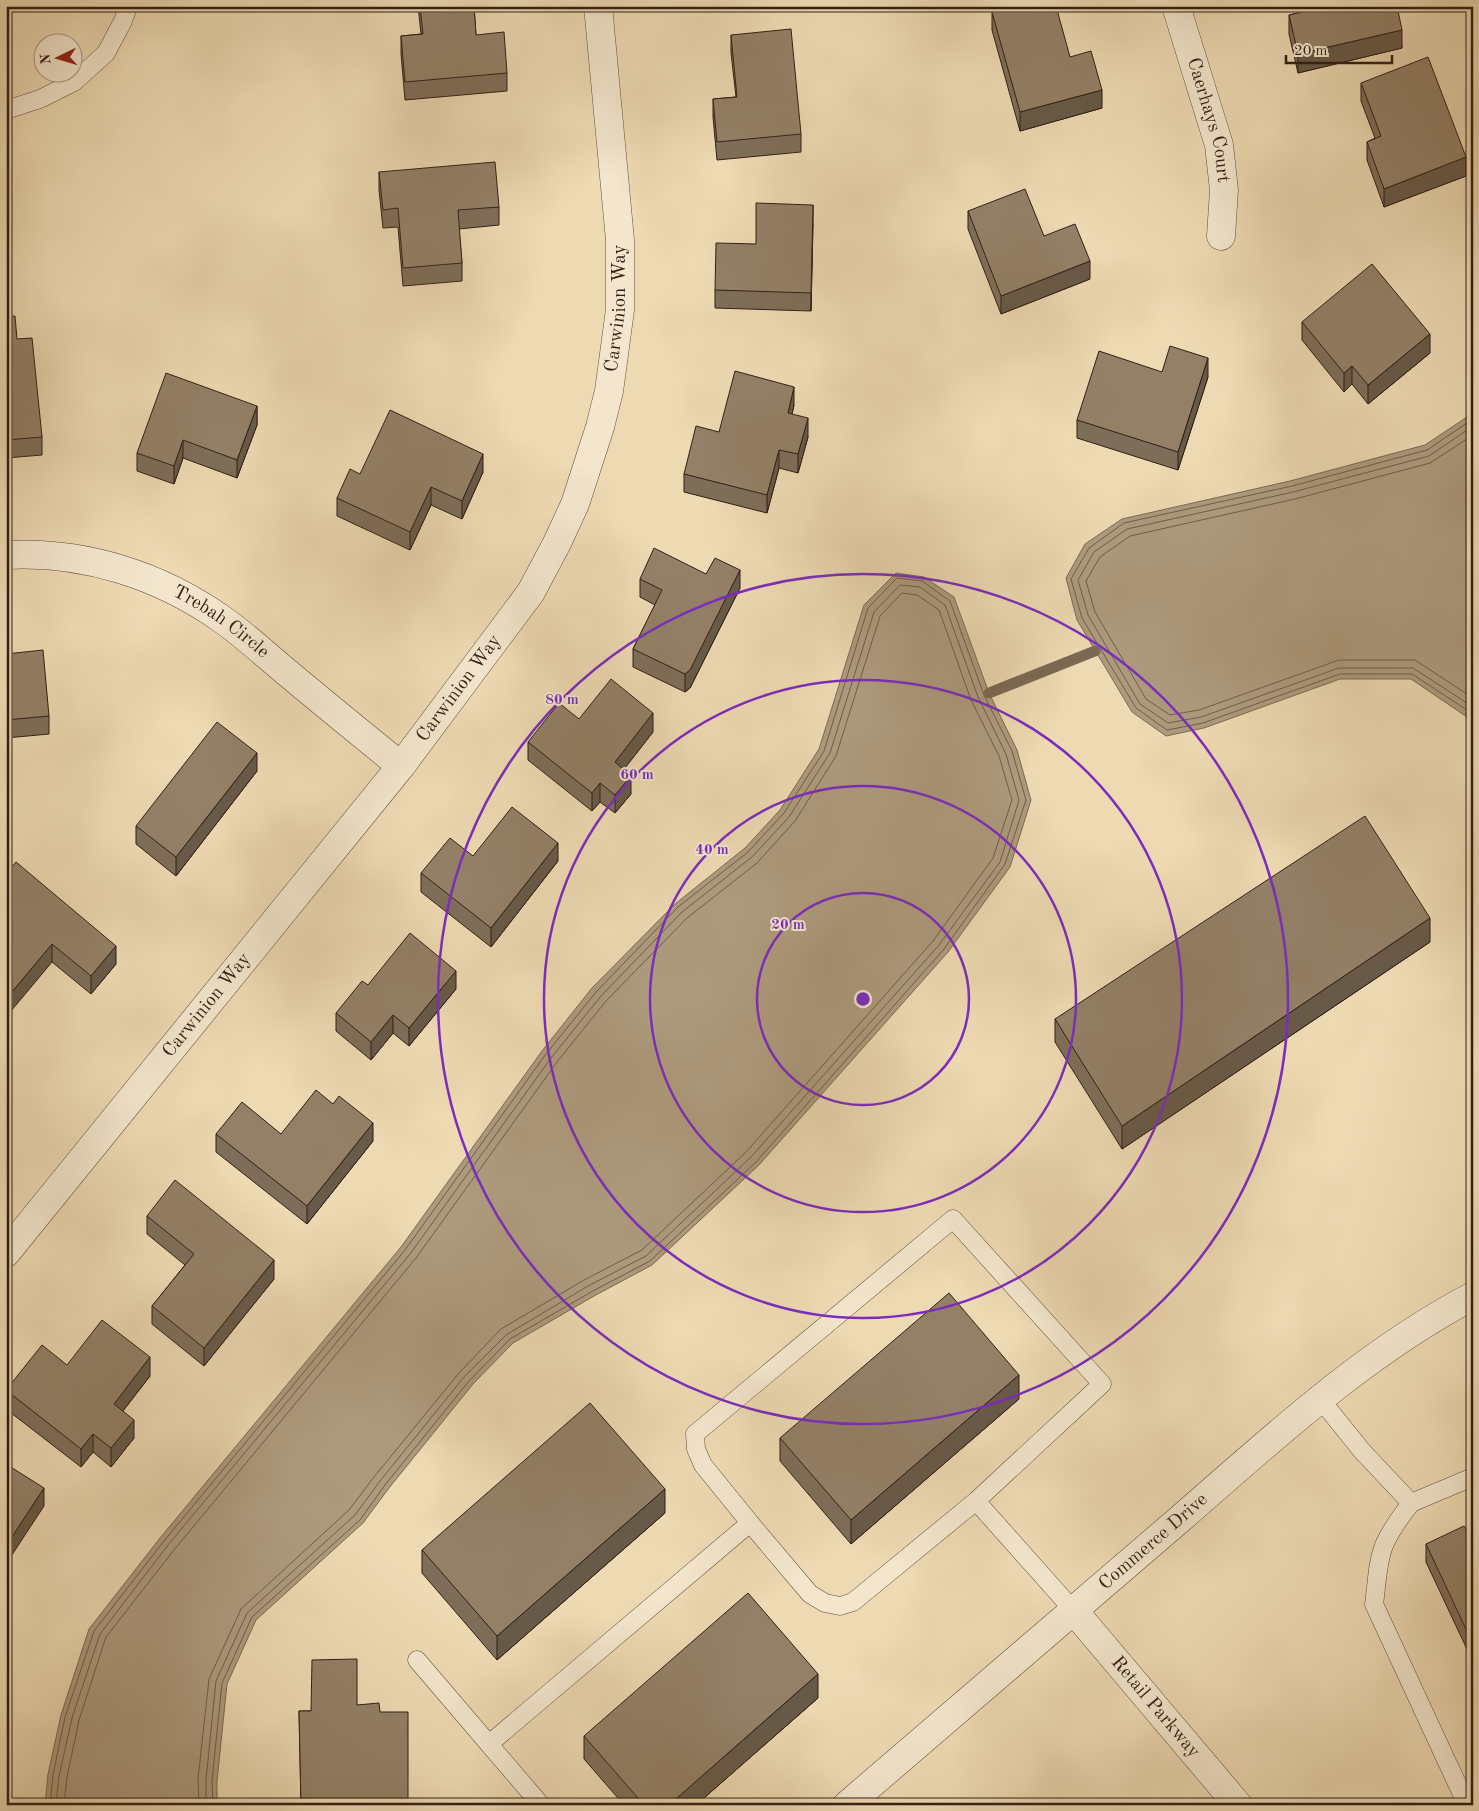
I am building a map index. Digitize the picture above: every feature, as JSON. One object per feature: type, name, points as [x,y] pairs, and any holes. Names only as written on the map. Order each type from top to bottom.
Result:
[{"type":"street","name":"Carwinion Way","points":[[6,1253],[401,766],[531,592],[557,543],[575,504],[600,428],[609,391],[615,352],[621,278],[620,240],[598,6]]},
{"type":"street","name":"Caerhays Court","points":[[1176,6],[1220,145],[1224,190],[1221,236]]},
{"type":"street","name":"Trebah Circle","points":[[6,555],[50,555],[109,565],[134,573],[182,595],[223,620],[401,766]]},
{"type":"street","name":"Commerce Drive","points":[[847,1805],[1280,1432],[1381,1352],[1438,1314],[1473,1296]]},
{"type":"street","name":"Retail Parkway","points":[[1074,1610],[1238,1805]]},
{"type":"lane","points":[[6,110],[40,99],[74,82],[106,53],[123,21],[128,6]]},
{"type":"lane","points":[[953,1219],[1102,1384],[976,1501],[853,1602],[840,1606],[825,1603],[810,1594],[750,1523],[703,1465],[696,1449],[695,1434],[953,1219]]},
{"type":"lane","points":[[1322,1400],[1362,1451],[1410,1503]]},
{"type":"lane","points":[[1466,1805],[1374,1604],[1384,1544],[1410,1503],[1473,1476]]},
{"type":"lane","points":[[976,1501],[1074,1610]]},
{"type":"lane","points":[[489,1744],[750,1523]]},
{"type":"lane","points":[[417,1660],[541,1805]]},
{"type":"water","points":[[1473,413],[1473,721],[1411,679],[1340,679],[1204,728],[1166,736],[1132,712],[1077,620],[1066,578],[1085,544],[1122,519],[1290,481],[1425,445]]},
{"type":"water","points":[[896,573],[924,577],[954,597],[989,693],[1017,750],[1031,800],[1010,867],[948,952],[759,1165],[652,1265],[513,1343],[473,1384],[363,1523],[256,1620],[227,1684],[217,1781],[217,1805],[45,1805],[48,1774],[61,1715],[89,1629],[160,1538],[401,1247],[542,1051],[592,988],[675,904],[745,848],[780,810],[819,749],[864,605]]},
{"type":"building","points":[[420,6],[474,6],[476,35],[504,32],[507,73],[405,82],[401,36],[423,34]]},
{"type":"building","points":[[1015,6],[1056,6],[1070,57],[1091,51],[1102,90],[1020,112],[992,12]]},
{"type":"building","points":[[1310,6],[1397,6],[1402,30],[1298,54],[1289,15],[1311,10]]},
{"type":"building","points":[[791,29],[801,134],[717,142],[713,99],[737,97],[731,35]]},
{"type":"building","points":[[1428,57],[1466,157],[1384,189],[1367,142],[1381,136],[1361,83]]},
{"type":"building","points":[[495,162],[499,207],[458,210],[462,263],[403,268],[398,208],[383,210],[379,172]]},
{"type":"building","points":[[1025,189],[1044,236],[1075,224],[1090,261],[1001,296],[968,211]]},
{"type":"building","points":[[756,203],[813,205],[811,293],[715,290],[716,243],[756,244]]},
{"type":"building","points":[[1372,264],[1430,334],[1368,385],[1352,366],[1344,373],[1302,322]]},
{"type":"building","points":[[15,316],[17,339],[32,338],[42,437],[6,440],[6,317]]},
{"type":"building","points":[[1170,346],[1208,358],[1178,452],[1077,420],[1099,351],[1162,372]]},
{"type":"building","points":[[735,371],[794,387],[788,413],[808,418],[798,454],[779,450],[767,495],[684,474],[696,426],[719,432]]},
{"type":"building","points":[[166,373],[257,406],[237,460],[183,440],[174,466],[137,453]]},
{"type":"building","points":[[390,410],[483,454],[462,501],[431,487],[410,532],[337,498],[350,469],[360,474]]},
{"type":"building","points":[[654,548],[706,574],[715,558],[740,570],[690,670],[685,674],[633,649],[662,590],[640,579]]},
{"type":"building","points":[[43,650],[49,716],[6,720],[6,654]]},
{"type":"building","points":[[611,679],[653,713],[615,762],[631,776],[615,795],[600,783],[592,793],[528,742],[559,703],[579,719]]},
{"type":"building","points":[[217,722],[257,753],[176,857],[136,826]]},
{"type":"building","points":[[512,807],[558,843],[491,928],[421,873],[450,838],[473,856]]},
{"type":"building","points":[[1365,816],[1430,918],[1122,1126],[1055,1019]]},
{"type":"building","points":[[16,862],[116,946],[91,976],[52,944],[6,999],[6,874]]},
{"type":"building","points":[[410,933],[456,971],[409,1028],[393,1015],[371,1042],[336,1013],[362,981],[368,985]]},
{"type":"building","points":[[316,1090],[333,1104],[339,1096],[373,1123],[307,1206],[216,1134],[242,1102],[281,1134]]},
{"type":"building","points":[[175,1180],[274,1260],[204,1348],[152,1306],[194,1254],[147,1216]]},
{"type":"building","points":[[949,1293],[1019,1375],[851,1520],[780,1438]]},
{"type":"building","points":[[102,1320],[150,1357],[114,1404],[134,1420],[111,1448],[93,1434],[81,1449],[6,1390],[42,1345],[67,1365]]},
{"type":"building","points":[[590,1403],[665,1489],[497,1636],[422,1550]]},
{"type":"building","points":[[6,1464],[44,1488],[6,1546]]},
{"type":"building","points":[[1464,1526],[1473,1540],[1473,1644],[1426,1544]]},
{"type":"building","points":[[748,1593],[818,1674],[669,1805],[644,1805],[584,1736]]},
{"type":"building","points":[[357,1659],[357,1705],[379,1703],[380,1712],[408,1712],[408,1805],[301,1805],[299,1711],[311,1711],[312,1660]]},
{"type":"waterway","points":[[989,693],[1095,651]]}]
